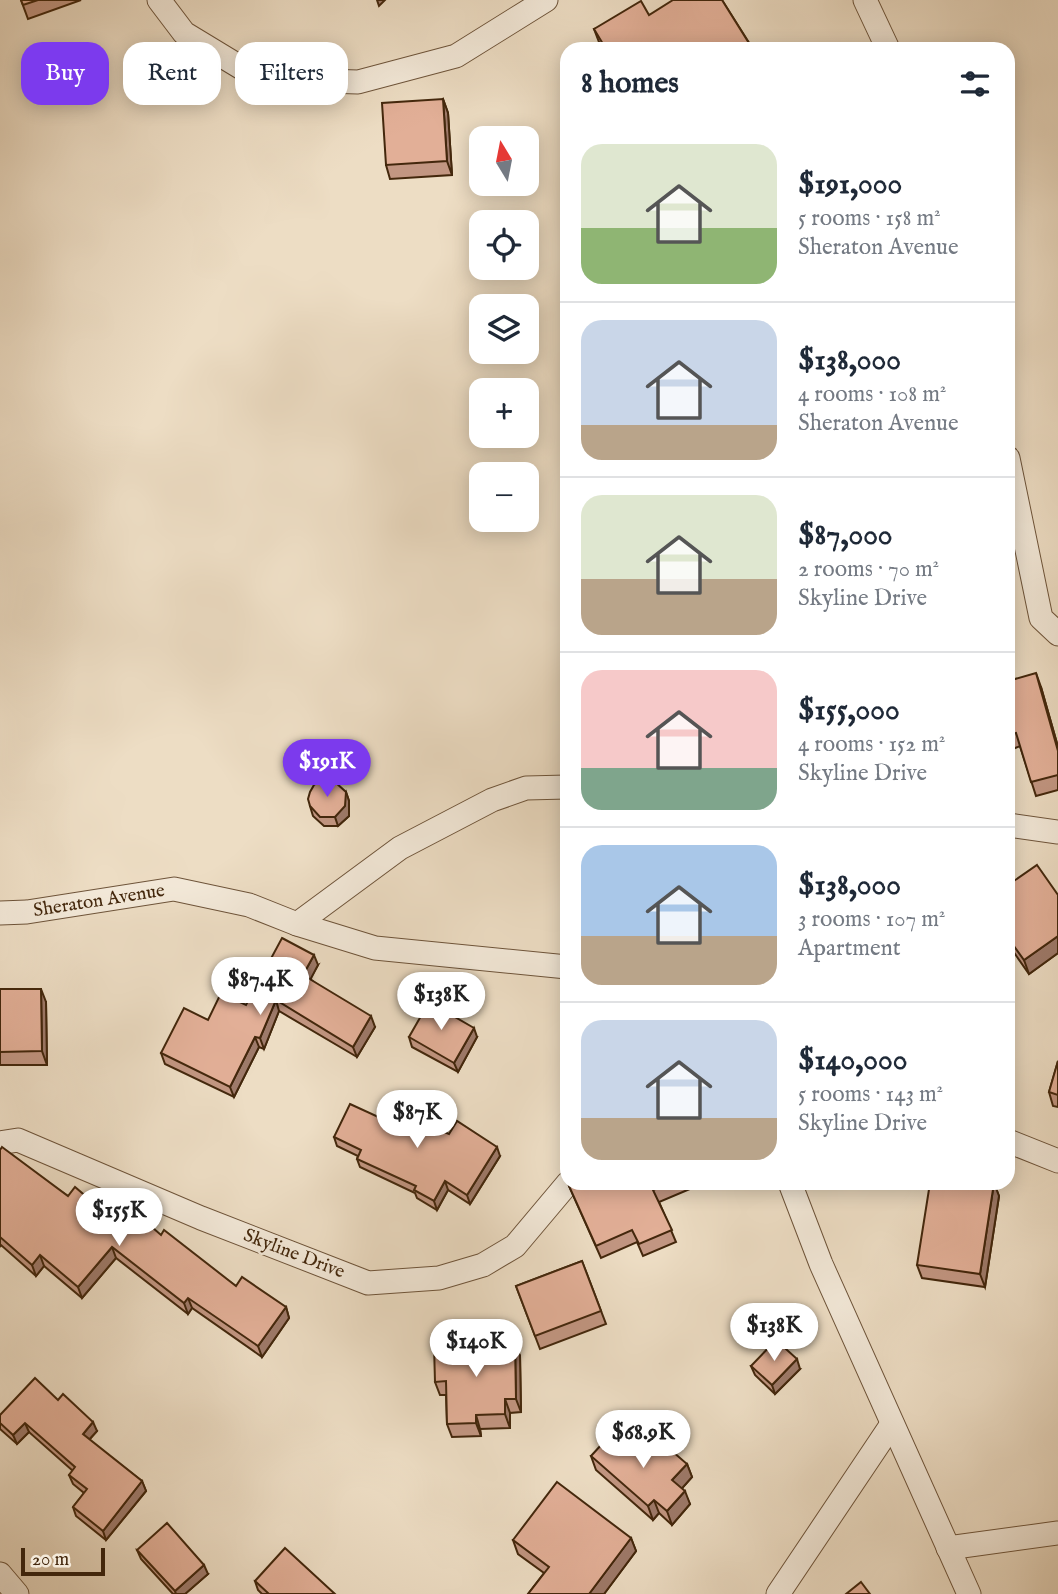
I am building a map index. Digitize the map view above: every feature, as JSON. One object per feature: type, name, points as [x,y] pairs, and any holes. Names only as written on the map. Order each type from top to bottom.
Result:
[{"type":"street","points":[[159,0],[184,33],[260,79],[358,82],[456,56],[546,0]]},
{"type":"street","points":[[865,0],[885,42]]},
{"type":"street","points":[[1015,492],[1041,618],[1058,634]]},
{"type":"street","points":[[297,924],[400,848],[492,800],[526,789],[560,787]]},
{"type":"street","points":[[1015,826],[1058,832]]},
{"type":"street","name":"Sheraton Avenue","points":[[0,913],[27,912],[174,889],[249,905],[297,924],[375,948],[560,966]]},
{"type":"street","name":"Skyline Drive","points":[[0,1143],[18,1140],[201,1218],[368,1283],[439,1278],[483,1265],[515,1246],[562,1190]]},
{"type":"street","points":[[1015,1143],[1058,1161]]},
{"type":"street","points":[[793,1190],[821,1264],[969,1594]]},
{"type":"street","points":[[778,1594],[892,1424]]},
{"type":"street","points":[[948,1548],[1058,1533]]},
{"type":"street","points":[[0,1574],[17,1594]]},
{"type":"building","points":[[21,0],[38,0],[23,5]]},
{"type":"building","points":[[673,0],[722,0],[748,42],[602,42],[594,29],[641,1],[649,15]]},
{"type":"building","points":[[443,99],[447,161],[386,165],[382,103]]},
{"type":"building","points":[[1036,673],[1058,751],[1058,775],[1031,782],[1015,733],[1015,679]]},
{"type":"building","points":[[320,781],[335,782],[346,792],[345,806],[335,817],[320,817],[310,806],[310,792]]},
{"type":"building","points":[[1037,865],[1058,895],[1058,936],[1024,960],[1015,948],[1015,880]]},
{"type":"building","points":[[282,938],[314,955],[303,975],[371,1016],[353,1047],[276,1000],[260,1038],[255,1037],[230,1087],[161,1053],[184,1008],[208,1020],[221,993],[246,1005]]},
{"type":"building","points":[[0,989],[41,989],[42,1051],[0,1052]]},
{"type":"building","points":[[429,1002],[474,1028],[454,1063],[409,1037]]},
{"type":"building","points":[[1058,1061],[1058,1095],[1049,1092]]},
{"type":"building","points":[[350,1104],[389,1122],[393,1111],[449,1134],[457,1121],[497,1147],[467,1195],[445,1181],[434,1201],[414,1190],[416,1186],[357,1159],[361,1150],[334,1137]]},
{"type":"building","points":[[2,1147],[68,1196],[75,1187],[109,1216],[122,1201],[161,1235],[164,1230],[236,1286],[242,1277],[286,1307],[258,1346],[188,1298],[184,1303],[112,1247],[78,1287],[40,1255],[32,1265],[0,1237]]},
{"type":"building","points":[[571,1190],[653,1190],[672,1230],[639,1244],[632,1230],[596,1246]]},
{"type":"building","points":[[929,1190],[993,1190],[980,1274],[917,1265]]},
{"type":"building","points":[[582,1261],[601,1311],[535,1336],[516,1286]]},
{"type":"building","points":[[776,1340],[797,1359],[772,1385],[751,1366]]},
{"type":"building","points":[[515,1343],[516,1399],[505,1399],[505,1414],[476,1415],[476,1423],[447,1424],[446,1381],[435,1382],[434,1345]]},
{"type":"building","points":[[35,1378],[58,1400],[63,1394],[93,1422],[83,1434],[142,1481],[103,1531],[73,1507],[87,1489],[69,1475],[75,1467],[25,1423],[13,1435],[0,1423],[0,1415]]},
{"type":"building","points":[[613,1432],[642,1457],[658,1439],[687,1464],[672,1480],[685,1491],[667,1511],[654,1500],[648,1506],[591,1456]]},
{"type":"building","points":[[557,1482],[631,1538],[589,1594],[528,1594],[549,1567],[513,1540]]},
{"type":"building","points":[[167,1523],[204,1565],[175,1591],[137,1550]]},
{"type":"building","points":[[285,1548],[335,1594],[269,1594],[255,1581]]},
{"type":"building","points":[[861,1582],[870,1594],[846,1594]]}]
